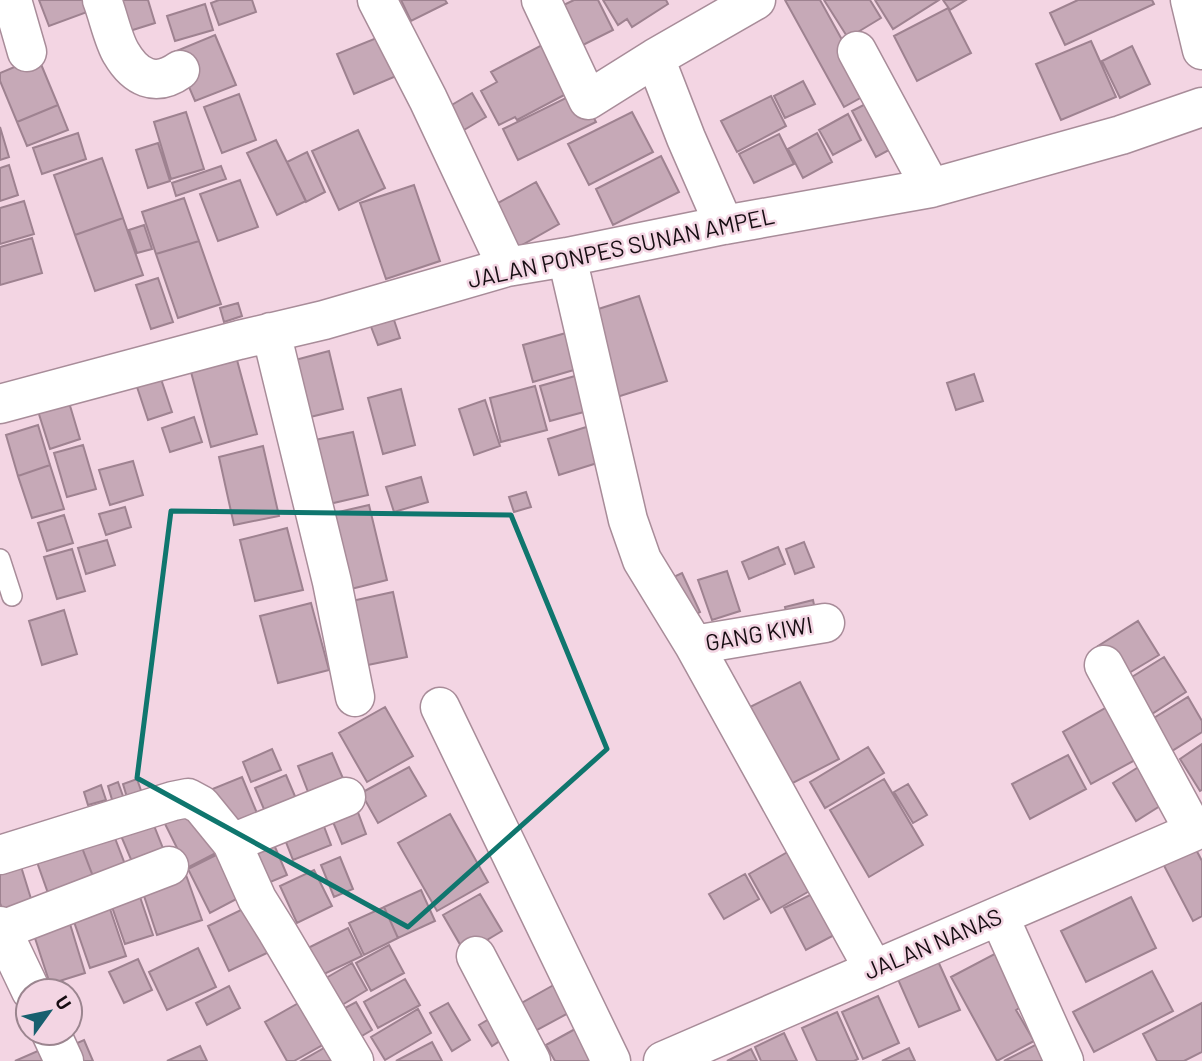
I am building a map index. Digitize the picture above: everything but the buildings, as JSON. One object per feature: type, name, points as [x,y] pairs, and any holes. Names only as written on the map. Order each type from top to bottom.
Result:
[{"type":"street","points":[[12,0],[27,52]]},
{"type":"street","points":[[103,0],[119,51],[133,69],[148,79],[171,77],[180,70]]},
{"type":"street","points":[[377,0],[428,99],[507,267]]},
{"type":"street","points":[[541,0],[588,100],[756,0]]},
{"type":"street","points":[[1190,0],[1202,50]]},
{"type":"street","points":[[857,51],[931,188]]},
{"type":"street","points":[[655,58],[724,225]]},
{"type":"street","name":"JALAN PONPES SUNAN AMPEL","points":[[2,398],[29,398],[105,375],[324,320],[507,267],[931,188],[1121,135],[1202,107]]},
{"type":"street","points":[[567,257],[628,520],[642,560],[694,645],[874,970]]},
{"type":"street","points":[[271,332],[332,582],[355,697]]},
{"type":"street","name":"GANG KIWI","points":[[694,645],[825,622]]},
{"type":"street","points":[[1104,665],[1198,830]]},
{"type":"street","points":[[440,707],[611,1061]]},
{"type":"street","points":[[232,843],[346,797]]},
{"type":"street","points":[[0,855],[173,801],[188,798],[201,805],[232,843],[257,899],[354,1061]]},
{"type":"street","name":"JALAN NANAS","points":[[663,1061],[1198,830]]},
{"type":"street","points":[[24,977],[1,928],[169,866]]},
{"type":"street","points":[[999,916],[1064,1061]]},
{"type":"street","points":[[475,956],[531,1061]]},
{"type":"lane","points":[[0,559],[12,596]]},
{"type":"highlighted area","points":[[171,511],[511,515],[607,749],[408,927],[137,778]]}]
